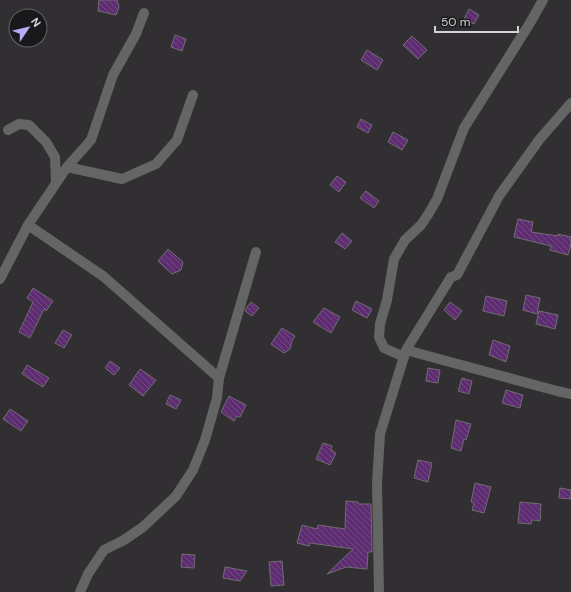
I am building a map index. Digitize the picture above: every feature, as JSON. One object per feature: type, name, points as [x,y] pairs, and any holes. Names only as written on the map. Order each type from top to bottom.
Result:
[{"type":"street","points":[[543,0],[464,128],[430,213],[422,225],[405,240],[394,259],[387,300],[380,324],[379,337],[384,348],[571,394]]},
{"type":"street","points":[[0,279],[28,225],[67,167],[90,140],[113,75],[136,34],[144,13]]},
{"type":"street","points":[[67,167],[122,179],[156,164],[177,140],[193,95]]},
{"type":"street","points":[[379,592],[378,484],[380,434],[405,353],[451,277],[457,275],[499,196],[539,140],[571,103]]},
{"type":"street","points":[[8,130],[19,124],[29,125],[46,142],[55,157],[56,183]]},
{"type":"street","points":[[28,225],[104,276],[219,378]]},
{"type":"street","points":[[80,592],[88,574],[104,550],[124,540],[143,526],[176,496],[193,470],[205,440],[215,405],[219,378],[256,252]]},
{"type":"building","points":[[99,0],[117,0],[119,7],[116,15],[98,11]]},
{"type":"building","points":[[469,9],[479,15],[474,24],[464,19]]},
{"type":"building","points":[[175,35],[186,39],[182,51],[171,47]]},
{"type":"building","points":[[412,36],[427,50],[418,59],[403,45]]},
{"type":"building","points":[[367,50],[383,60],[377,70],[361,60]]},
{"type":"building","points":[[361,119],[372,125],[368,133],[357,127]]},
{"type":"building","points":[[393,132],[408,140],[402,150],[388,142]]},
{"type":"building","points":[[337,176],[346,182],[339,192],[330,185]]},
{"type":"building","points":[[366,191],[379,201],[374,208],[360,198]]},
{"type":"building","points":[[518,219],[533,222],[531,232],[558,236],[558,234],[571,237],[568,255],[550,250],[551,246],[514,237]]},
{"type":"building","points":[[342,233],[352,241],[345,249],[335,242]]},
{"type":"building","points":[[168,249],[183,262],[181,270],[172,274],[158,261]]},
{"type":"building","points":[[33,288],[53,301],[46,311],[44,309],[30,338],[19,332],[33,302],[27,298]]},
{"type":"building","points":[[526,295],[540,298],[537,314],[523,310]]},
{"type":"building","points":[[486,296],[507,301],[504,316],[483,311]]},
{"type":"building","points":[[356,301],[372,309],[367,318],[352,310]]},
{"type":"building","points":[[251,302],[259,308],[252,316],[245,311]]},
{"type":"building","points":[[450,302],[462,311],[455,320],[444,310]]},
{"type":"building","points":[[324,308],[340,317],[331,333],[313,322]]},
{"type":"building","points":[[539,311],[558,315],[555,329],[536,324]]},
{"type":"building","points":[[282,328],[295,336],[290,349],[284,353],[271,344]]},
{"type":"building","points":[[63,330],[72,335],[64,348],[55,343]]},
{"type":"building","points":[[493,340],[510,346],[506,362],[489,355]]},
{"type":"building","points":[[110,361],[120,368],[114,375],[105,368]]},
{"type":"building","points":[[27,365],[49,378],[43,387],[22,374]]},
{"type":"building","points":[[428,368],[440,370],[438,383],[426,381]]},
{"type":"building","points":[[140,369],[156,380],[143,396],[129,385]]},
{"type":"building","points":[[462,378],[472,381],[469,394],[458,391]]},
{"type":"building","points":[[506,390],[523,395],[520,408],[502,403]]},
{"type":"building","points":[[170,395],[181,400],[176,409],[166,404]]},
{"type":"building","points":[[229,396],[246,405],[240,417],[237,416],[234,421],[221,412]]},
{"type":"building","points":[[10,409],[28,421],[21,431],[3,419]]},
{"type":"building","points":[[456,420],[471,424],[466,440],[464,439],[461,451],[451,448]]},
{"type":"building","points":[[323,443],[332,446],[331,450],[336,453],[330,465],[316,459]]},
{"type":"building","points":[[418,460],[432,463],[428,482],[414,478]]},
{"type":"building","points":[[475,483],[491,487],[484,513],[472,510],[474,503],[471,502]]},
{"type":"building","points":[[560,488],[571,490],[571,499],[559,498]]},
{"type":"building","points":[[346,501],[358,502],[358,504],[371,504],[372,552],[368,552],[367,569],[346,567],[327,574],[353,549],[310,543],[309,546],[297,543],[302,525],[317,529],[318,525],[345,529]]},
{"type":"building","points":[[520,502],[541,504],[540,521],[532,520],[531,524],[518,523]]},
{"type":"building","points":[[182,554],[195,555],[194,568],[181,567]]},
{"type":"building","points":[[282,561],[284,585],[271,586],[269,562]]},
{"type":"building","points":[[225,567],[247,571],[240,581],[223,578]]}]
